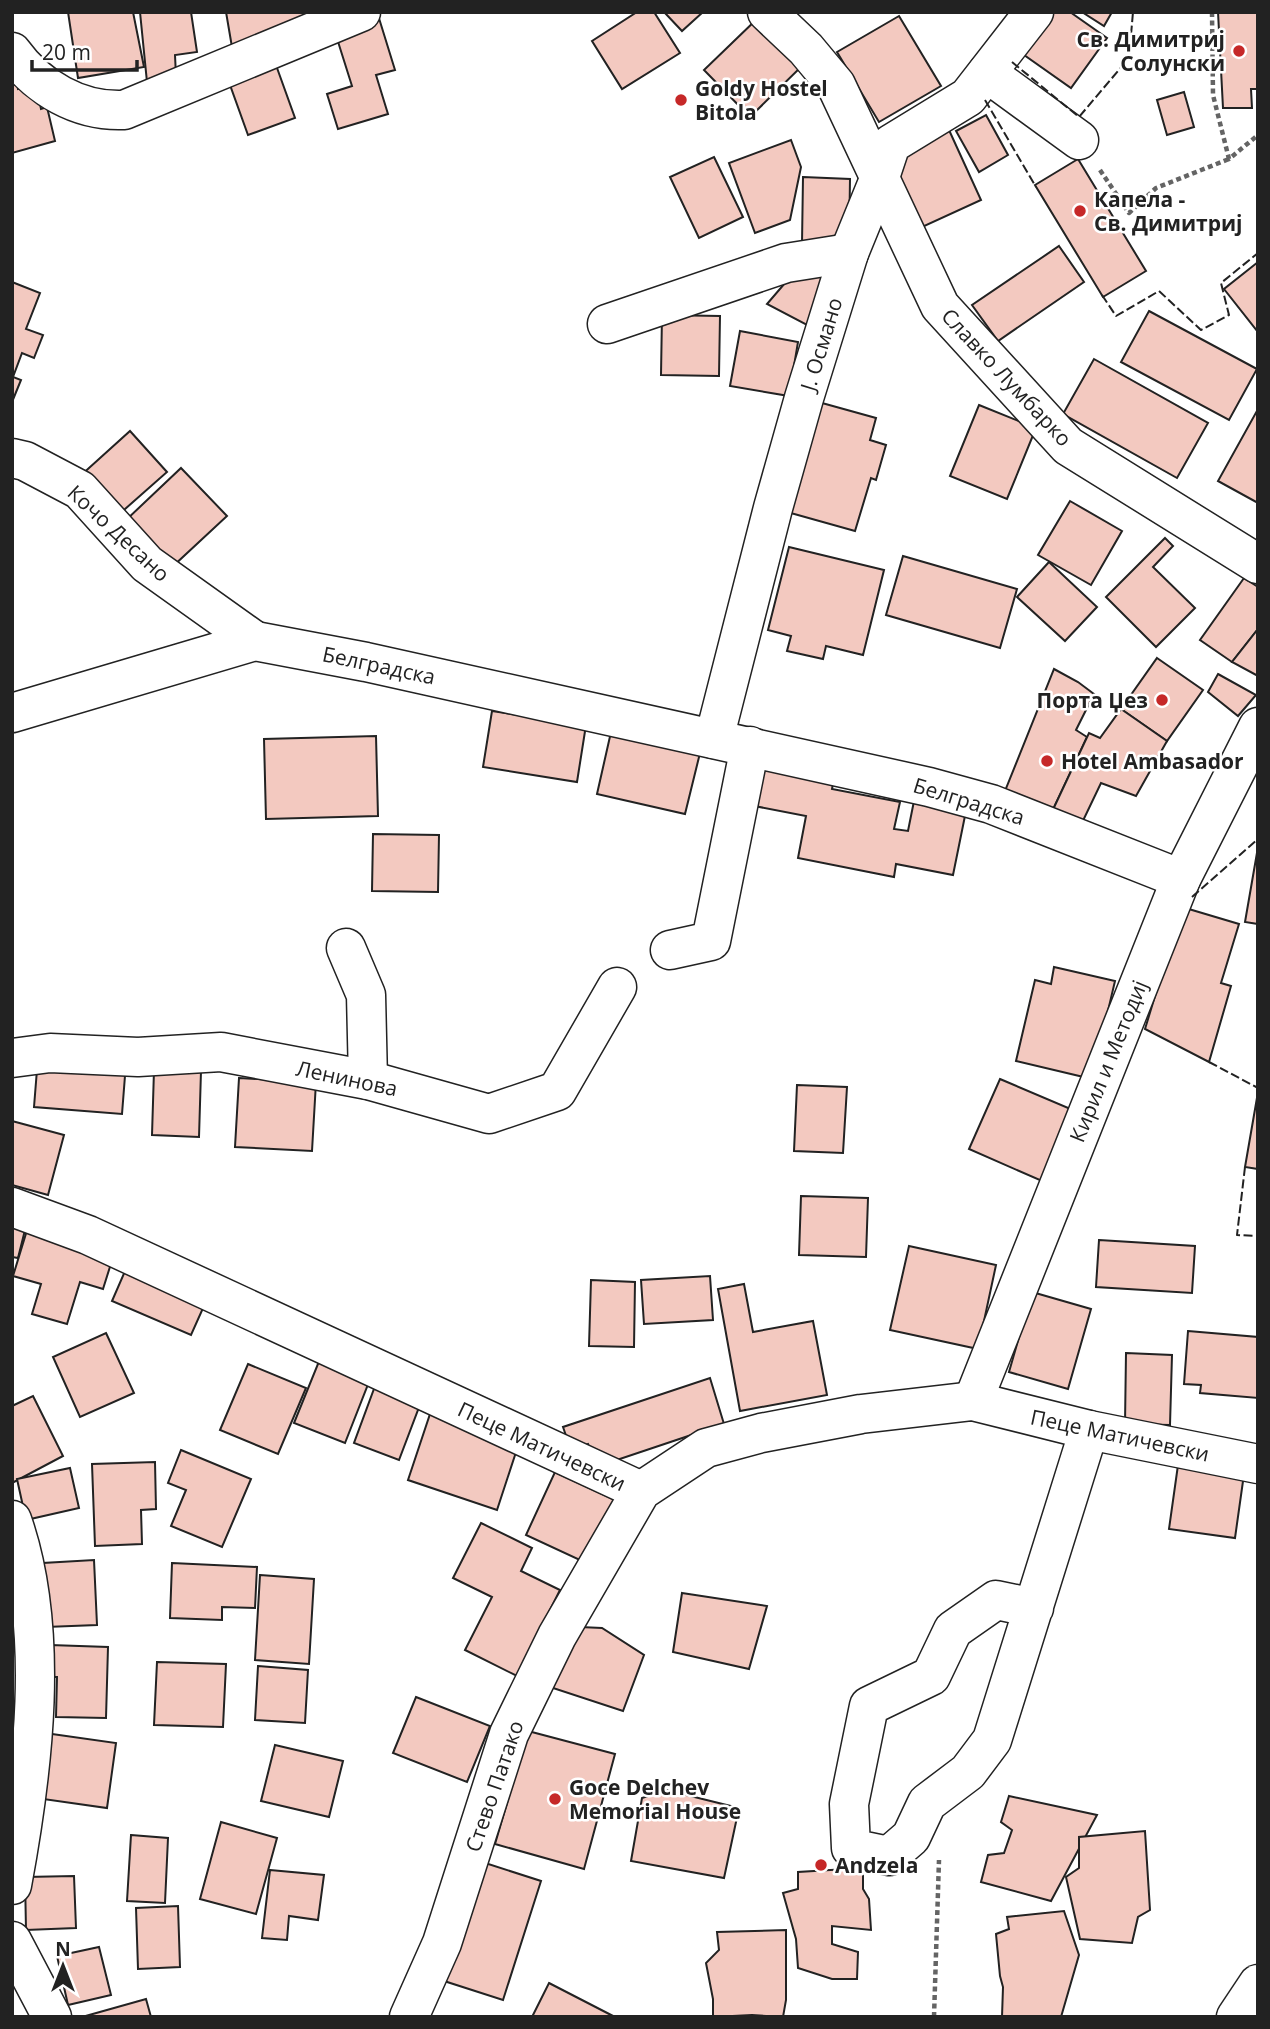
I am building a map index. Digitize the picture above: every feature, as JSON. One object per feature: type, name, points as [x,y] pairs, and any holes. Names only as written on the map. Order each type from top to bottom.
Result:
[{"type":"street","points":[[12,52],[28,72],[74,102],[107,111],[124,110],[361,12]]},
{"type":"street","name":"Славко Лумбарко","points":[[767,12],[806,49],[836,85],[940,306],[1068,446],[1258,564]]},
{"type":"street","name":"Ј. Османо","points":[[732,743],[773,508],[849,253],[891,144],[968,97],[1034,12]]},
{"type":"street","points":[[987,73],[1079,140]]},
{"type":"street","points":[[607,324],[786,262],[849,253]]},
{"type":"street","name":"Кочо Десано","points":[[12,458],[25,461],[80,490],[147,564],[255,641]]},
{"type":"street","name":"Белградска","points":[[12,713],[255,641],[366,662],[929,787],[991,804],[1181,879]]},
{"type":"street","name":"Кирил и Методиј","points":[[973,1401],[1181,879],[1241,797],[1258,727]]},
{"type":"street","points":[[670,950],[711,941],[732,743]]},
{"type":"street","points":[[346,948],[366,995],[368,1080]]},
{"type":"street","name":"Ленинова","points":[[12,1058],[50,1053],[138,1057],[221,1052],[368,1080],[489,1114],[557,1091],[617,987]]},
{"type":"street","name":"Пеце Матичевски","points":[[12,1207],[88,1235],[641,1491],[706,1448],[750,1436],[861,1414],[973,1401],[1089,1430],[1258,1464]]},
{"type":"street","points":[[1034,1608],[996,1600],[953,1630],[931,1675],[869,1706],[849,1804],[851,1847],[889,1856],[911,1837],[927,1803],[968,1772],[992,1740],[1034,1608],[1089,1430]]},
{"type":"street","name":"Стево Патако","points":[[410,2017],[442,1943],[509,1734],[557,1636],[641,1491]]},
{"type":"street","points":[[12,1520],[22,1555],[36,1671],[27,1795],[12,1885]]},
{"type":"street","points":[[12,1941],[52,2017]]},
{"type":"street","points":[[1236,2017],[1258,1984]]},
{"type":"path","points":[[1212,12],[1213,95],[1228,159]]},
{"type":"path","points":[[1079,140],[1129,213],[1156,188],[1228,159],[1258,135]]},
{"type":"path","points":[[934,2017],[939,1849]]},
{"type":"building","points":[[68,12],[133,12],[144,67],[78,78]]},
{"type":"building","points":[[140,12],[191,12],[197,52],[175,55],[176,76],[148,92]]},
{"type":"building","points":[[226,12],[303,12],[306,23],[233,53]]},
{"type":"building","points":[[637,12],[654,12],[680,53],[622,89],[592,41]]},
{"type":"building","points":[[664,12],[703,12],[682,31]]},
{"type":"building","points":[[1044,12],[1070,12],[1107,38],[1071,88],[1017,50]]},
{"type":"building","points":[[1082,12],[1112,12],[1104,26]]},
{"type":"building","name":"Св. Димитриј Солунски","points":[[1218,12],[1258,12],[1258,89],[1251,89],[1252,108],[1223,108]]},
{"type":"building","points":[[378,15],[395,70],[376,75],[388,114],[338,129],[327,94],[352,86],[334,29]]},
{"type":"building","points":[[899,16],[941,86],[879,122],[837,52]]},
{"type":"building","points":[[759,17],[804,64],[750,117],[704,70]]},
{"type":"building","points":[[272,54],[295,118],[248,135],[225,71]]},
{"type":"building","points":[[17,84],[18,89],[32,85],[37,88],[41,109],[47,107],[55,141],[12,153],[12,85]]},
{"type":"building","points":[[1184,92],[1194,127],[1167,135],[1157,100]]},
{"type":"building","points":[[986,115],[1008,155],[979,172],[956,131]]},
{"type":"building","points":[[949,130],[981,200],[920,228],[888,158]]},
{"type":"building","points":[[791,140],[801,167],[790,220],[755,233],[729,163]]},
{"type":"building","points":[[714,157],[743,217],[699,238],[670,177]]},
{"type":"building","name":"Капела - Св. Димитриј","points":[[1078,159],[1146,271],[1103,297],[1035,185]]},
{"type":"building","points":[[803,177],[850,179],[849,245],[802,243]]},
{"type":"building","points":[[1059,246],[1084,282],[998,341],[972,305]]},
{"type":"building","points":[[1258,262],[1258,332],[1224,289]]},
{"type":"building","points":[[797,269],[833,277],[807,325],[767,304]]},
{"type":"building","points":[[12,282],[40,293],[26,329],[43,335],[34,358],[22,353],[13,377],[21,380],[12,402]]},
{"type":"building","points":[[1149,311],[1257,369],[1229,420],[1121,362]]},
{"type":"building","points":[[662,315],[720,316],[719,376],[661,375]]},
{"type":"building","points":[[740,331],[798,342],[789,396],[730,386]]},
{"type":"building","points":[[1094,359],[1208,423],[1177,478],[1063,414]]},
{"type":"building","points":[[804,398],[876,418],[870,440],[886,445],[876,480],[871,478],[855,531],[773,508]]},
{"type":"building","points":[[979,405],[1036,428],[1007,499],[950,476]]},
{"type":"building","points":[[1258,409],[1258,503],[1218,481]]},
{"type":"building","points":[[130,431],[167,472],[116,517],[79,477]]},
{"type":"building","points":[[181,468],[227,516],[171,568],[125,521]]},
{"type":"building","points":[[1070,501],[1122,531],[1091,585],[1038,555]]},
{"type":"building","points":[[1165,538],[1173,546],[1153,567],[1195,608],[1156,647],[1106,597]]},
{"type":"building","points":[[789,547],[884,570],[863,655],[826,646],[823,659],[787,651],[791,636],[768,630]]},
{"type":"building","points":[[903,556],[1017,589],[1000,648],[886,615]]},
{"type":"building","points":[[1049,562],[1097,607],[1065,641],[1017,597]]},
{"type":"building","points":[[1244,578],[1258,587],[1258,629],[1232,662],[1200,640]]},
{"type":"building","points":[[1258,629],[1258,676],[1232,662]]},
{"type":"building","name":"Порта Џез","points":[[1157,658],[1203,690],[1167,741],[1121,709]]},
{"type":"building","name":"Hotel Ambasador","points":[[1054,669],[1094,694],[1076,730],[1087,737],[1050,816],[1003,796]]},
{"type":"building","points":[[1218,674],[1256,695],[1238,716],[1208,692]]},
{"type":"building","points":[[1121,709],[1167,741],[1136,796],[1101,783],[1080,827],[1050,816],[1089,733],[1100,738]]},
{"type":"building","points":[[492,711],[586,725],[577,782],[483,767]]},
{"type":"building","points":[[611,732],[700,753],[685,814],[597,794]]},
{"type":"building","points":[[376,736],[378,816],[266,819],[264,739]]},
{"type":"building","points":[[753,758],[835,774],[832,789],[900,802],[894,829],[908,831],[916,791],[968,801],[953,875],[896,864],[894,877],[798,858],[806,816],[744,804]]},
{"type":"building","points":[[373,834],[439,835],[438,892],[372,891]]},
{"type":"building","points":[[1258,847],[1258,924],[1245,922]]},
{"type":"building","points":[[1182,907],[1239,924],[1221,983],[1231,986],[1209,1062],[1145,1029]]},
{"type":"building","points":[[1054,967],[1115,981],[1092,1079],[1016,1061],[1035,980],[1051,984]]},
{"type":"building","points":[[38,1057],[126,1063],[122,1114],[34,1107]]},
{"type":"building","points":[[154,1070],[201,1071],[199,1137],[152,1135]]},
{"type":"building","points":[[239,1078],[316,1082],[312,1151],[235,1147]]},
{"type":"building","points":[[1000,1079],[1073,1110],[1042,1181],[969,1149]]},
{"type":"building","points":[[797,1085],[847,1087],[843,1153],[794,1151]]},
{"type":"building","points":[[1258,1092],[1258,1169],[1245,1167]]},
{"type":"building","points":[[12,1121],[64,1135],[48,1195],[12,1185]]},
{"type":"building","points":[[801,1196],[868,1198],[866,1257],[799,1255]]},
{"type":"building","points":[[12,1218],[27,1222],[18,1258],[12,1257]]},
{"type":"building","points":[[28,1227],[114,1254],[103,1289],[80,1282],[67,1324],[32,1314],[41,1284],[13,1276]]},
{"type":"building","points":[[1099,1240],[1195,1246],[1192,1293],[1096,1287]]},
{"type":"building","points":[[909,1246],[996,1265],[978,1349],[890,1330]]},
{"type":"building","points":[[129,1262],[208,1297],[191,1335],[112,1301]]},
{"type":"building","points":[[710,1276],[713,1320],[644,1324],[641,1280]]},
{"type":"building","points":[[591,1280],[635,1282],[634,1347],[589,1346]]},
{"type":"building","points":[[744,1284],[753,1332],[813,1321],[827,1395],[740,1411],[718,1289]]},
{"type":"building","points":[[1032,1292],[1091,1309],[1068,1389],[1009,1372]]},
{"type":"building","points":[[1188,1331],[1258,1337],[1258,1398],[1200,1393],[1201,1385],[1184,1384]]},
{"type":"building","points":[[106,1333],[134,1393],[80,1417],[53,1357]]},
{"type":"building","points":[[324,1349],[374,1369],[345,1443],[294,1423]]},
{"type":"building","points":[[1126,1353],[1172,1355],[1170,1425],[1125,1424]]},
{"type":"building","points":[[248,1364],[306,1388],[278,1454],[220,1430]]},
{"type":"building","points":[[378,1378],[424,1394],[399,1460],[354,1443]]},
{"type":"building","points":[[710,1378],[724,1424],[596,1467],[588,1444],[571,1450],[563,1427]]},
{"type":"building","points":[[33,1396],[63,1456],[12,1483],[12,1406]]},
{"type":"building","points":[[430,1414],[519,1443],[497,1510],[408,1480]]},
{"type":"building","points":[[181,1450],[251,1479],[222,1547],[171,1526],[186,1490],[168,1483]]},
{"type":"building","points":[[155,1462],[156,1509],[141,1510],[142,1544],[95,1546],[92,1464]]},
{"type":"building","points":[[1178,1465],[1244,1474],[1235,1538],[1169,1529]]},
{"type":"building","points":[[70,1468],[79,1508],[26,1520],[17,1479]]},
{"type":"building","points":[[555,1472],[626,1505],[597,1568],[526,1535]]},
{"type":"building","points":[[481,1523],[532,1548],[521,1571],[560,1590],[517,1676],[465,1650],[492,1597],[453,1578]]},
{"type":"building","points":[[94,1560],[97,1625],[46,1627],[43,1563]]},
{"type":"building","points":[[172,1563],[257,1567],[255,1608],[222,1607],[222,1620],[170,1618]]},
{"type":"building","points":[[260,1575],[314,1579],[309,1664],[255,1660]]},
{"type":"building","points":[[682,1593],[767,1606],[749,1669],[673,1652]]},
{"type":"building","points":[[580,1627],[602,1628],[644,1655],[623,1711],[553,1688],[550,1669]]},
{"type":"building","points":[[50,1645],[108,1647],[106,1718],[56,1717],[57,1677],[49,1677]]},
{"type":"building","points":[[157,1662],[226,1664],[223,1727],[154,1725]]},
{"type":"building","points":[[258,1666],[308,1670],[305,1723],[255,1720]]},
{"type":"building","points":[[416,1697],[490,1726],[467,1782],[393,1753]]},
{"type":"building","name":"Goce Delchev Memorial House","points":[[528,1731],[615,1754],[584,1869],[495,1844]]},
{"type":"building","points":[[45,1733],[116,1743],[107,1808],[36,1798]]},
{"type":"building","points":[[275,1745],[343,1761],[329,1817],[261,1801]]},
{"type":"building","points":[[666,1790],[739,1808],[724,1878],[631,1861],[642,1798]]},
{"type":"building","points":[[1009,1796],[1097,1815],[1051,1901],[981,1882],[988,1855],[1004,1853],[1012,1830],[1001,1822]]},
{"type":"building","points":[[221,1822],[277,1838],[256,1914],[200,1899]]},
{"type":"building","points":[[1145,1831],[1150,1910],[1138,1917],[1132,1943],[1080,1939],[1066,1877],[1079,1868],[1079,1837]]},
{"type":"building","points":[[131,1835],[168,1838],[165,1903],[127,1901]]},
{"type":"building","points":[[479,1861],[541,1881],[503,2000],[441,1980]]},
{"type":"building","points":[[863,1868],[863,1889],[869,1899],[871,1930],[832,1926],[832,1944],[858,1952],[857,1979],[832,1979],[798,1968],[796,1939],[783,1893],[798,1889],[798,1872]]},
{"type":"building","points":[[270,1870],[324,1875],[318,1920],[289,1916],[287,1940],[262,1938]]},
{"type":"building","points":[[74,1876],[76,1928],[26,1930],[25,1877]]},
{"type":"building","points":[[178,1906],[180,1967],[138,1969],[136,1908]]},
{"type":"building","points":[[1064,1911],[1079,1955],[1061,2017],[1002,2017],[1003,1987],[996,1934],[1009,1929],[1007,1917]]},
{"type":"building","points":[[786,1930],[786,2000],[783,2017],[713,2017],[713,1999],[706,1963],[719,1950],[717,1932]]},
{"type":"building","points":[[99,1947],[111,1995],[68,2005],[57,1956]]},
{"type":"building","points":[[549,1983],[615,2017],[532,2017]]},
{"type":"building","points":[[146,1999],[151,2017],[82,2017]]},
{"type":"fence","points":[[1012,62],[1079,117],[1129,58],[1133,12]]},
{"type":"fence","points":[[985,100],[1036,187]]},
{"type":"fence","points":[[1102,295],[1116,316],[1159,291],[1201,330],[1229,315],[1221,283],[1258,253]]},
{"type":"fence","points":[[1192,897],[1258,839]]},
{"type":"fence","points":[[1209,1062],[1258,1088]]},
{"type":"fence","points":[[1245,1167],[1237,1235],[1258,1236]]},
{"type":"place","name":"Св. Димитриј Солунски","points":[[1239,51]]},
{"type":"place","name":"Goldy Hostel Bitola","points":[[681,100]]},
{"type":"place","name":"Капела - Св. Димитриј","points":[[1080,211]]},
{"type":"place","name":"Порта Џез","points":[[1162,700]]},
{"type":"place","name":"Hotel Ambasador","points":[[1047,761]]},
{"type":"place","name":"Goce Delchev Memorial House","points":[[555,1799]]},
{"type":"place","name":"Andzela","points":[[821,1865]]}]
